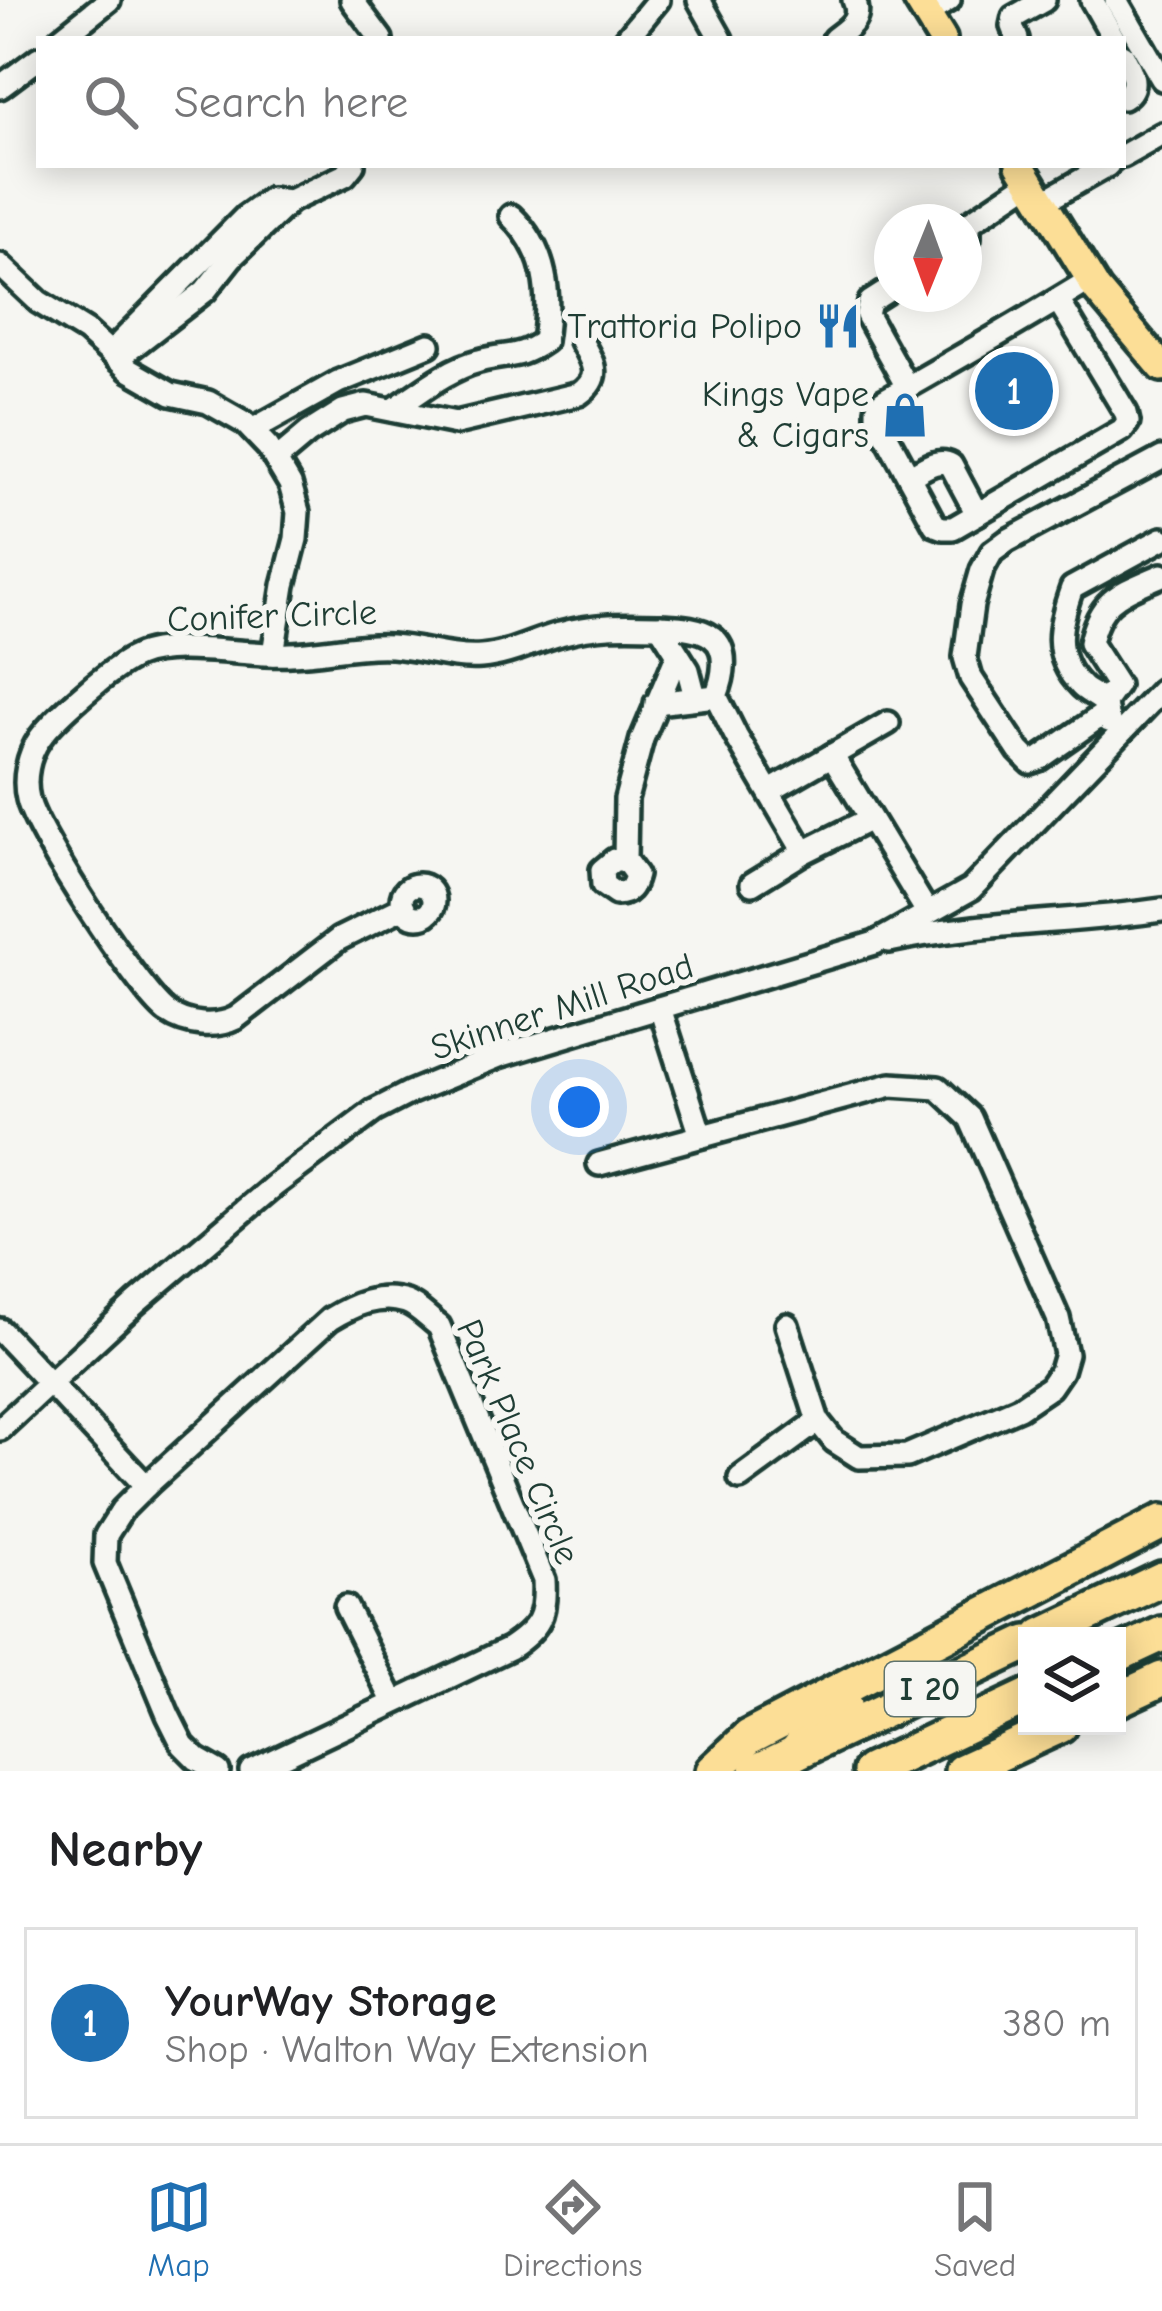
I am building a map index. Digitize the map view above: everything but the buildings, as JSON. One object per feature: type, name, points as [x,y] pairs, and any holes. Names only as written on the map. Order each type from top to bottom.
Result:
[{"type":"highway","points":[[713,1771],[749,1737],[1162,1522]]},
{"type":"highway","points":[[795,1753],[825,1714],[1162,1546]]},
{"type":"highway","points":[[1061,1627],[1162,1579]]},
{"type":"highway","points":[[1126,1651],[1162,1634]]},
{"type":"highway","name":"I 20","points":[[757,1771],[1018,1647]]},
{"type":"highway","points":[[1126,1696],[1162,1679]]},
{"type":"highway","name":"I 20","points":[[870,1771],[1018,1701]]},
{"type":"highway","points":[[962,1771],[1040,1735]]},
{"type":"main road","points":[[931,5],[941,36]]},
{"type":"main road","points":[[1031,183],[1090,280],[1162,367]]},
{"type":"street","points":[[64,36],[109,0]]},
{"type":"street","points":[[352,0],[379,36]]},
{"type":"street","points":[[628,36],[658,0]]},
{"type":"street","points":[[699,0],[720,36]]},
{"type":"street","points":[[838,36],[855,22],[854,0]]},
{"type":"street","points":[[1016,36],[1014,16],[1044,0]]},
{"type":"street","points":[[1092,0],[1112,36]]},
{"type":"street","points":[[1116,0],[1162,79]]},
{"type":"street","points":[[1126,96],[1143,47]]},
{"type":"street","points":[[0,87],[36,60]]},
{"type":"street","points":[[1126,154],[1162,134]]},
{"type":"street","points":[[114,356],[245,217],[270,199],[290,201],[351,168]]},
{"type":"street","points":[[982,215],[1031,183],[1094,168]]},
{"type":"street","points":[[393,410],[475,362],[527,352],[544,341],[548,311],[543,268],[530,233],[512,216]]},
{"type":"street","points":[[0,265],[39,302],[86,331],[129,370],[171,394],[208,402],[245,423],[268,447],[290,484],[298,512],[273,654]]},
{"type":"street","points":[[1058,300],[1127,422],[1122,430],[953,528],[935,525],[877,418],[877,409],[883,401],[1090,280]]},
{"type":"street","points":[[874,299],[867,315],[907,387]]},
{"type":"street","points":[[276,460],[343,411],[366,405],[456,423],[579,394],[595,377],[581,341]]},
{"type":"street","points":[[252,430],[338,382],[428,345]]},
{"type":"street","points":[[1162,458],[1028,529],[992,552],[982,569],[965,658],[971,678],[1030,762],[1104,708],[1117,685],[1090,644],[1095,620],[1107,603],[1162,575]]},
{"type":"street","points":[[909,477],[944,461],[951,465],[977,514]]},
{"type":"street","points":[[1117,737],[1104,708],[1070,673],[1058,649],[1061,618],[1072,588],[1162,539]]},
{"type":"street","name":"Conifer Circle","points":[[404,908],[338,939],[236,1018],[223,1024],[183,1020],[166,1012],[142,984],[68,878],[38,821],[28,800],[26,770],[37,742],[85,694],[134,657],[160,650],[273,654],[373,645],[483,657],[607,624],[660,626],[716,638],[723,676],[706,696]]},
{"type":"street","points":[[660,626],[736,736],[804,852]]},
{"type":"street","points":[[625,860],[626,800],[642,739],[677,656]]},
{"type":"street","name":"Skinner Mill Road","points":[[0,1429],[274,1185],[374,1111],[499,1056],[875,943],[971,889],[1162,690]]},
{"type":"street","points":[[656,703],[706,696]]},
{"type":"street","points":[[770,791],[888,723]]},
{"type":"street","points":[[832,755],[927,912]]},
{"type":"street","points":[[752,884],[870,819]]},
{"type":"street","points":[[971,889],[992,926]]},
{"type":"street","points":[[875,943],[1162,910]]},
{"type":"street","points":[[660,1008],[700,1136]]},
{"type":"street","points":[[599,1164],[891,1085],[938,1088],[970,1118],[1058,1318],[1066,1354],[1049,1387],[1019,1408],[907,1456],[860,1457],[834,1441],[818,1421],[787,1325]]},
{"type":"street","name":"Park Place Circle","points":[[218,1771],[183,1745],[105,1563],[106,1535],[146,1486],[330,1319],[352,1306],[381,1299],[409,1303],[439,1326],[544,1580],[546,1608],[531,1634],[510,1648],[251,1771]]},
{"type":"street","points":[[0,1330],[146,1486]]},
{"type":"street","points":[[740,1478],[818,1421]]},
{"type":"street","points":[[346,1607],[394,1702]]},
{"type":"place","name":"Trattoria Polipo","points":[[838,326]]},
{"type":"place","name":"YourWay Storage","points":[[1014,391]]},
{"type":"place","name":"Kings Vape & Cigars","points":[[905,415]]}]
